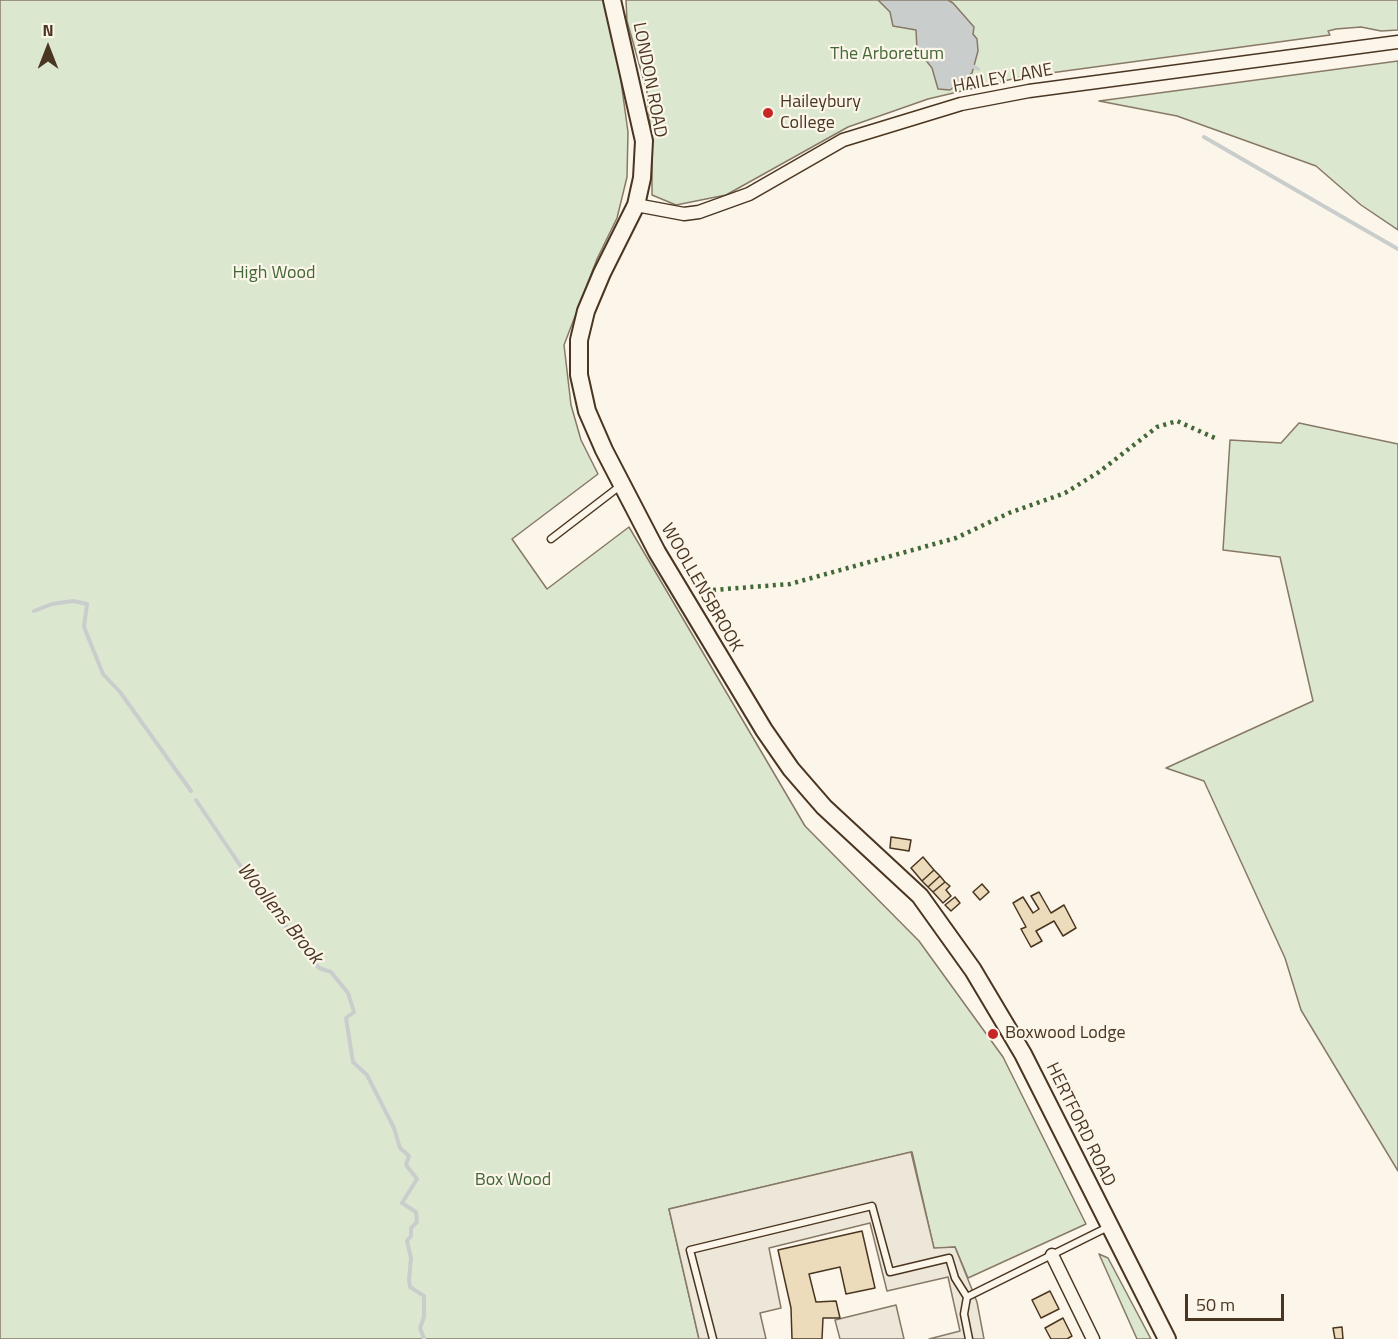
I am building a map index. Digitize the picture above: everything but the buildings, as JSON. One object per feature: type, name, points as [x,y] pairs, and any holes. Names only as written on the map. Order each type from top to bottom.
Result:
[{"type":"main road","name":"LONDON ROAD","points":[[612,0],[644,141],[642,178],[636,205]]},
{"type":"main road","name":"WOOLLENSBROOK","points":[[636,205],[586,311],[579,339],[579,375],[587,411],[621,486],[729,673],[791,769],[824,807],[920,896],[949,934]]},
{"type":"main road","name":"HERTFORD ROAD","points":[[949,934],[1023,1054],[1167,1339]]},
{"type":"street","name":"HAILEY LANE","points":[[636,205],[670,213],[699,213],[750,194],[843,140],[961,104],[1029,90],[1398,42]]},
{"type":"street","points":[[1052,1255],[1093,1339]]},
{"type":"lane","points":[[551,539],[621,486]]},
{"type":"lane","points":[[712,1339],[690,1250],[872,1206],[890,1272],[949,1258],[955,1278],[968,1297],[964,1314],[969,1339]]},
{"type":"lane","points":[[968,1297],[1109,1227]]},
{"type":"green space","points":[[0,0],[604,0],[619,67],[628,132],[627,177],[617,218],[597,259],[564,345],[571,405],[581,440],[598,474],[512,539],[547,589],[629,527],[805,826],[919,941],[1003,1057],[1086,1224],[968,1278],[955,1247],[934,1249],[912,1152],[669,1209],[699,1339],[0,1339]]},
{"type":"green space","name":"Haileybury College","points":[[626,0],[1398,0],[1398,30],[1381,31],[1361,27],[1336,29],[1328,31],[1330,35],[1021,77],[928,99],[848,127],[726,195],[676,205],[652,195],[652,146],[647,92],[627,21]]},
{"type":"green space","points":[[1398,61],[1398,230],[1361,205],[1316,166],[1177,116],[1099,101]]},
{"type":"green space","points":[[1299,423],[1398,444],[1398,1171],[1301,1010],[1285,958],[1204,781],[1166,768],[1313,701],[1280,557],[1223,550],[1230,440],[1281,443]]},
{"type":"green space","points":[[1099,1254],[1108,1258],[1151,1339],[1137,1339]]},
{"type":"shaded area","points":[[878,0],[948,0],[953,3],[974,27],[973,34],[977,39],[978,51],[972,73],[950,90],[938,89],[932,68],[917,49],[916,30],[893,26],[890,12]]},
{"type":"shaded area","points":[[911,1152],[934,1248],[955,1247],[977,1302],[984,1339],[929,1339],[960,1331],[948,1277],[887,1291],[870,1223],[769,1248],[781,1308],[760,1313],[766,1339],[699,1339],[669,1209]]},
{"type":"shaded area","points":[[896,1305],[904,1339],[840,1339],[835,1320]]},
{"type":"waterway","points":[[970,65],[978,69]]},
{"type":"waterway","points":[[1204,137],[1398,249]]},
{"type":"waterway","name":"Woollens Brook","points":[[34,611],[52,604],[73,601],[87,604],[84,627],[103,674],[120,692],[191,791]]},
{"type":"waterway","name":"Woollens Brook","points":[[196,800],[254,886],[319,968],[331,972],[348,993],[354,1012],[346,1018],[353,1062],[367,1075],[394,1128],[400,1148],[409,1156],[406,1165],[417,1179],[402,1203],[416,1212],[417,1222],[411,1228],[411,1236],[407,1241],[411,1258],[409,1280],[410,1287],[424,1296],[424,1317],[420,1328],[424,1339]]},
{"type":"hedge","points":[[713,590],[790,584],[956,538],[1009,513],[1065,493],[1099,472],[1157,427],[1177,421],[1217,439]]},
{"type":"place","name":"Haileybury College","points":[[768,113]]},
{"type":"place","name":"Boxwood Lodge","points":[[993,1034]]},
{"type":"park label","name":"The Arboretum","points":[[887,55]]},
{"type":"park label","name":"High Wood","points":[[274,274]]},
{"type":"park label","name":"Box Wood","points":[[513,1181]]}]
